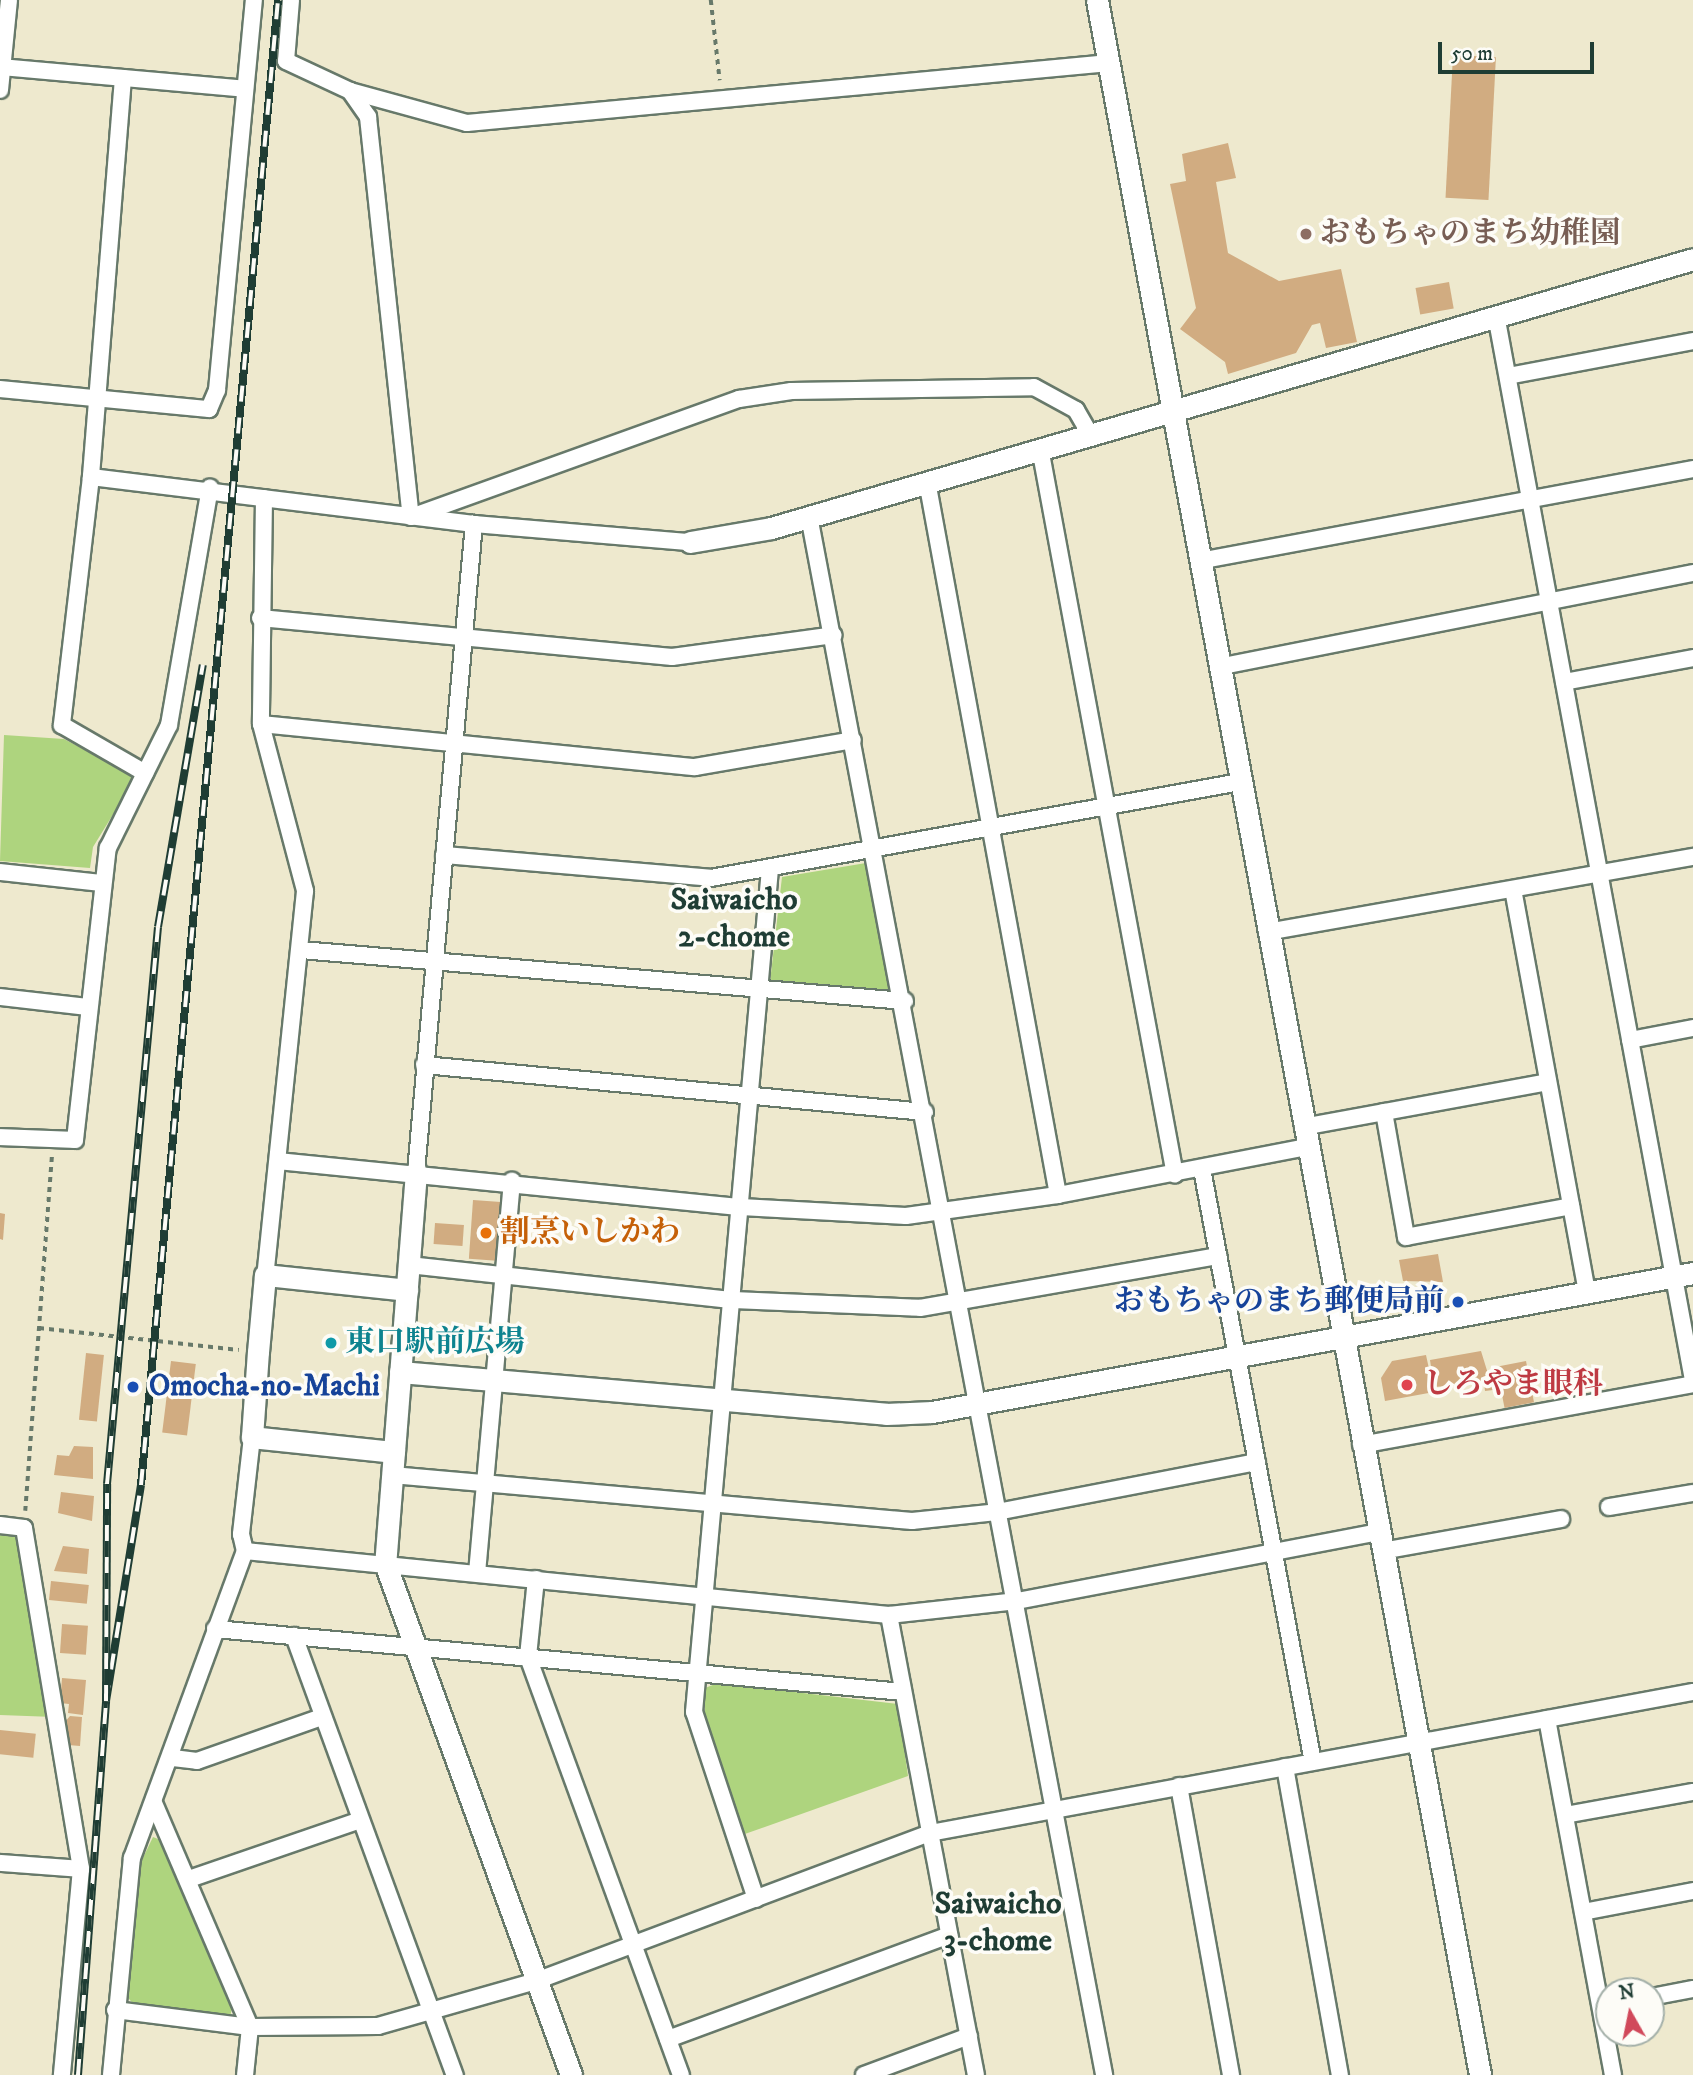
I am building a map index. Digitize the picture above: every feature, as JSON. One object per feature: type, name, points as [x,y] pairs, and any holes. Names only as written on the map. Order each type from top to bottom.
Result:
[{"type":"street","points":[[0,89],[9,0]]},
{"type":"street","points":[[0,388],[209,410],[217,390],[254,0]]},
{"type":"street","points":[[292,0],[286,61],[350,91],[467,123],[722,97],[1108,63]]},
{"type":"street","points":[[1097,0],[1480,2075]]},
{"type":"street","points":[[1,67],[245,89]]},
{"type":"street","points":[[122,78],[99,398],[62,725],[145,773]]},
{"type":"street","points":[[350,91],[368,117],[376,162],[411,517]]},
{"type":"street","points":[[91,477],[210,488],[264,498],[474,524],[690,542],[809,516],[1172,406],[1693,259]]},
{"type":"street","points":[[1362,1445],[1693,1382],[1683,1275],[1630,1040],[1496,314]]},
{"type":"street","points":[[1508,376],[1693,341]]},
{"type":"street","points":[[411,517],[739,399],[791,391],[1034,387],[1076,410],[1088,431]]},
{"type":"street","points":[[1040,448],[1175,1175]]},
{"type":"street","points":[[1199,561],[1693,469]]},
{"type":"street","points":[[927,481],[1058,1195]]},
{"type":"street","points":[[0,1137],[54,1142],[75,1140],[108,848],[169,725],[210,488]]},
{"type":"street","points":[[111,2075],[115,2010],[132,1858],[173,1758],[215,1629],[245,1551],[241,1534],[265,1275],[301,950],[302,870],[261,724],[260,618],[264,498]]},
{"type":"street","points":[[809,516],[905,1002],[997,1512],[1017,1601],[1104,2075]]},
{"type":"street","points":[[474,524],[424,1065],[385,1563],[412,1647],[571,2075]]},
{"type":"street","points":[[1218,667],[1548,598],[1693,573]]},
{"type":"street","points":[[260,618],[672,657],[834,635]]},
{"type":"street","points":[[1564,682],[1693,658]]},
{"type":"street","points":[[261,724],[695,767],[853,740]]},
{"type":"street","points":[[444,855],[689,877],[770,868],[1240,782]]},
{"type":"street","points":[[1267,932],[1693,857]]},
{"type":"street","points":[[756,1899],[698,1735],[698,1673],[770,868]]},
{"type":"street","points":[[0,872],[102,883]]},
{"type":"street","points":[[1513,889],[1587,1293]]},
{"type":"street","points":[[301,950],[760,992],[905,1002]]},
{"type":"street","points":[[0,997],[88,1007]]},
{"type":"street","points":[[1630,1040],[1693,1028]]},
{"type":"street","points":[[424,1065],[925,1112]]},
{"type":"street","points":[[278,1161],[512,1181],[741,1207],[944,1213],[1175,1175],[1384,1112],[1548,1082]]},
{"type":"street","points":[[1384,1112],[1406,1237],[1572,1206]]},
{"type":"street","points":[[1202,1169],[1313,1762]]},
{"type":"street","points":[[477,1573],[512,1181]]},
{"type":"street","points":[[408,1265],[733,1300],[960,1304],[1219,1256]]},
{"type":"street","points":[[265,1275],[407,1290]]},
{"type":"street","points":[[400,1372],[886,1414],[978,1407],[1683,1275]]},
{"type":"street","points":[[252,1437],[394,1452]]},
{"type":"street","points":[[392,1475],[912,1521],[997,1512],[1257,1462]]},
{"type":"street","points":[[1609,1507],[1693,1493]]},
{"type":"street","points":[[245,1551],[889,1615],[1017,1601],[1273,1551],[1561,1519]]},
{"type":"street","points":[[0,1525],[24,1528],[81,1869],[62,2075]]},
{"type":"street","points":[[536,1579],[528,1657],[681,2075]]},
{"type":"street","points":[[889,1615],[976,2075]]},
{"type":"street","points":[[215,1629],[903,1692]]},
{"type":"street","points":[[294,1636],[455,2075]]},
{"type":"street","points":[[115,2010],[250,2027],[378,2026],[433,2014],[536,1981],[631,1943],[930,1833],[1693,1692]]},
{"type":"street","points":[[173,1758],[197,1761],[322,1717]]},
{"type":"street","points":[[1547,1719],[1583,1912],[1598,1977]]},
{"type":"street","points":[[1285,1767],[1340,2075]]},
{"type":"street","points":[[1179,1786],[1231,2075]]},
{"type":"street","points":[[1564,1815],[1693,1792]]},
{"type":"street","points":[[154,1803],[189,1879],[250,2027],[245,2075]]},
{"type":"street","points":[[189,1879],[360,1820]]},
{"type":"street","points":[[0,1863],[81,1869]]},
{"type":"street","points":[[1583,1912],[1693,1891]]},
{"type":"street","points":[[667,2039],[949,1935]]},
{"type":"street","points":[[1665,1994],[1693,1989]]},
{"type":"street","points":[[864,2075],[969,2036]]},
{"type":"street","points":[[1610,2047],[1614,2075]]},
{"type":"path","points":[[711,0],[722,97]]},
{"type":"path","points":[[24,1528],[54,1142]]},
{"type":"path","points":[[39,1328],[258,1352]]},
{"type":"green space","points":[[4,735],[64,739],[136,777],[93,847],[90,868],[0,861]]},
{"type":"green space","points":[[866,863],[889,991],[770,982],[782,877]]},
{"type":"green space","points":[[0,1525],[24,1528],[54,1717],[0,1715]]},
{"type":"green space","points":[[718,1683],[898,1704],[908,1776],[742,1835],[705,1724],[705,1688]]},
{"type":"green space","points":[[153,1837],[168,1843],[233,2004],[230,2017],[134,2005],[125,1994],[140,1864]]},
{"type":"building","points":[[1453,55],[1496,57],[1488,200],[1446,198]]},
{"type":"building","points":[[1228,143],[1236,178],[1216,182],[1228,253],[1279,281],[1341,269],[1357,342],[1326,348],[1320,323],[1312,325],[1296,353],[1228,374],[1225,362],[1180,329],[1196,308],[1170,184],[1186,181],[1182,154]]},
{"type":"building","points":[[1449,282],[1454,309],[1420,314],[1416,288]]},
{"type":"building","points":[[473,1200],[501,1202],[497,1261],[469,1259]]},
{"type":"building","points":[[0,1213],[5,1214],[3,1240],[0,1239]]},
{"type":"building","points":[[435,1223],[464,1225],[462,1246],[434,1244]]},
{"type":"building","points":[[1438,1254],[1443,1282],[1403,1281],[1399,1260]]},
{"type":"building","points":[[1481,1351],[1493,1390],[1485,1391],[1484,1383],[1434,1387],[1430,1360]]},
{"type":"building","points":[[86,1353],[104,1355],[97,1422],[79,1420]]},
{"type":"building","name":"しろやま眼科","points":[[1426,1355],[1434,1392],[1385,1401],[1381,1378],[1392,1361]]},
{"type":"building","points":[[171,1361],[196,1364],[187,1436],[162,1432]]},
{"type":"building","points":[[1526,1361],[1534,1402],[1505,1408],[1497,1367]]},
{"type":"building","points":[[74,1446],[93,1447],[93,1479],[54,1475],[57,1455],[69,1456]]},
{"type":"building","points":[[61,1492],[94,1496],[92,1521],[58,1513]]},
{"type":"building","points":[[63,1546],[89,1549],[87,1574],[54,1571]]},
{"type":"building","points":[[51,1581],[89,1585],[87,1604],[49,1600]]},
{"type":"building","points":[[62,1624],[88,1626],[86,1655],[60,1653]]},
{"type":"building","points":[[62,1678],[86,1680],[83,1715],[68,1713],[69,1704],[60,1703]]},
{"type":"building","points":[[70,1716],[82,1717],[80,1746],[68,1745],[64,1723]]},
{"type":"building","points":[[0,1730],[36,1734],[33,1758],[0,1754]]},
{"type":"railway","points":[[106,1701],[141,1485],[278,0]]},
{"type":"railway","points":[[78,2075],[106,1701],[107,1484],[158,927],[203,665]]},
{"type":"place","name":"おもちゃのまち幼稚園","points":[[1306,234]]},
{"type":"place","name":"割烹いしかわ","points":[[486,1233]]},
{"type":"place","name":"おもちゃのまち郵便局前","points":[[1458,1302]]},
{"type":"place","name":"東口駅前広場","points":[[331,1343]]},
{"type":"place","name":"しろやま眼科","points":[[1407,1385]]},
{"type":"place","name":"Omocha-no-Machi","points":[[133,1387]]},
{"type":"district","name":"Saiwaicho 2-chome","points":[[734,920]]},
{"type":"district","name":"Saiwaicho 3-chome","points":[[998,1924]]}]
